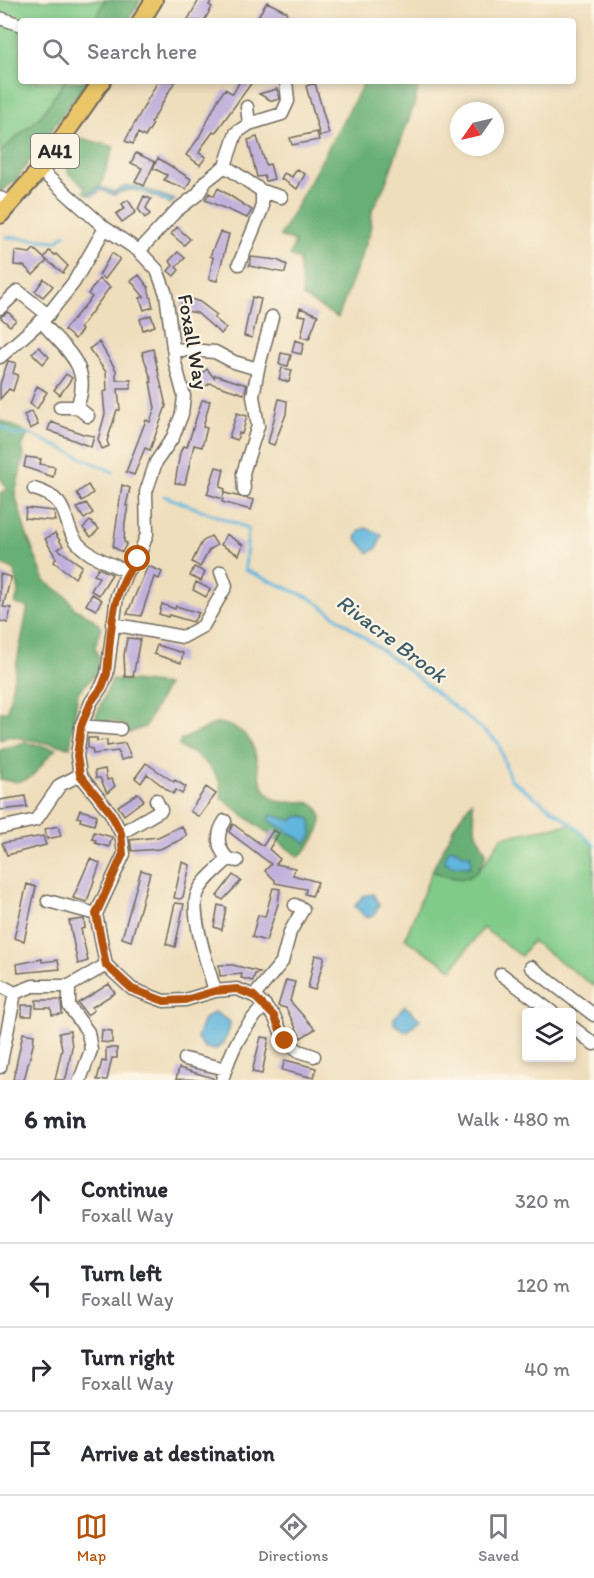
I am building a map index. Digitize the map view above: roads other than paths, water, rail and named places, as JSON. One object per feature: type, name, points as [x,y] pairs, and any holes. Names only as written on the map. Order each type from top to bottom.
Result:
[{"type":"main road","points":[[143,18],[154,0]]},
{"type":"main road","name":"A41","points":[[4,205],[40,170],[100,84]]},
{"type":"street","points":[[0,18],[18,24]]},
{"type":"street","points":[[139,251],[176,211],[198,194],[206,181],[225,166],[236,133],[249,124],[282,114],[288,101],[286,84]]},
{"type":"street","points":[[247,106],[249,124]]},
{"type":"street","points":[[225,166],[262,191],[281,197]]},
{"type":"street","name":"Foxall Way","points":[[40,170],[105,228],[139,251],[157,270],[166,294],[173,349],[184,396],[182,414],[173,437],[156,462],[146,492],[147,534],[138,559],[127,571],[117,596],[107,674],[81,726],[77,756],[80,775]]},
{"type":"street","points":[[239,264],[253,244],[262,209],[262,191]]},
{"type":"street","points":[[0,357],[45,319],[74,282],[105,228]]},
{"type":"street","points":[[0,308],[18,291],[45,319],[78,364],[84,380],[77,406]]},
{"type":"street","points":[[244,491],[237,477],[250,456],[251,441],[258,426],[253,396],[272,317]]},
{"type":"street","points":[[173,349],[215,352],[234,362],[258,369]]},
{"type":"street","points":[[60,406],[77,406],[88,416]]},
{"type":"street","points":[[34,489],[59,500],[73,535],[84,550],[127,571]]},
{"type":"street","points":[[112,624],[183,637],[203,626],[226,586],[221,572]]},
{"type":"street","points":[[81,726],[120,729]]},
{"type":"street","points":[[0,828],[36,820],[60,785],[80,775],[110,812],[121,833],[123,854],[96,914],[106,965],[132,989],[164,1001],[185,1000],[215,991],[237,989],[254,996],[274,1016],[285,1041],[299,1051],[314,1056]]},
{"type":"street","points":[[121,833],[162,805]]},
{"type":"street","points":[[215,991],[200,944],[201,933],[195,908],[201,887],[229,857],[219,829],[225,821]]},
{"type":"street","points":[[48,901],[96,914]]},
{"type":"street","points":[[254,996],[282,962],[290,932],[303,909],[295,905]]},
{"type":"street","points":[[0,985],[15,993],[33,986],[69,986],[106,965]]},
{"type":"street","points":[[531,967],[594,1015]]},
{"type":"street","points":[[501,974],[547,1008]]},
{"type":"street","points":[[69,986],[69,1006],[88,1032],[91,1050],[80,1080]]},
{"type":"street","points":[[0,1066],[15,993]]},
{"type":"street","points":[[185,1059],[224,1074],[245,1026],[265,1005]]},
{"type":"street","points":[[576,1030],[594,1044]]},
{"type":"water","points":[[126,186],[137,186],[175,200],[170,204],[136,190],[114,195],[102,190],[92,196],[87,194],[100,187],[115,192]]},
{"type":"water","points":[[366,528],[382,535],[377,548],[369,553],[356,538],[360,530]]},
{"type":"water","points":[[271,815],[293,821],[296,817],[305,816],[311,820],[312,835],[306,843],[269,820]]},
{"type":"water","points":[[452,848],[465,855],[471,855],[470,867],[452,866],[444,861],[448,851]]},
{"type":"water","points":[[373,894],[379,904],[374,916],[365,917],[355,906],[363,896]]},
{"type":"water","points":[[405,1006],[420,1019],[407,1032],[394,1024],[394,1018]]},
{"type":"water","points":[[215,1012],[230,1022],[225,1039],[214,1050],[204,1047],[197,1038],[204,1019]]},
{"type":"waterway","points":[[6,237],[57,241],[65,234]]},
{"type":"waterway","name":"Rivacre Brook","points":[[0,426],[17,436],[28,433],[113,472]]},
{"type":"waterway","name":"Rivacre Brook","points":[[164,496],[248,528],[245,570],[312,599],[403,666],[498,742],[510,779],[572,824],[594,845]]}]
